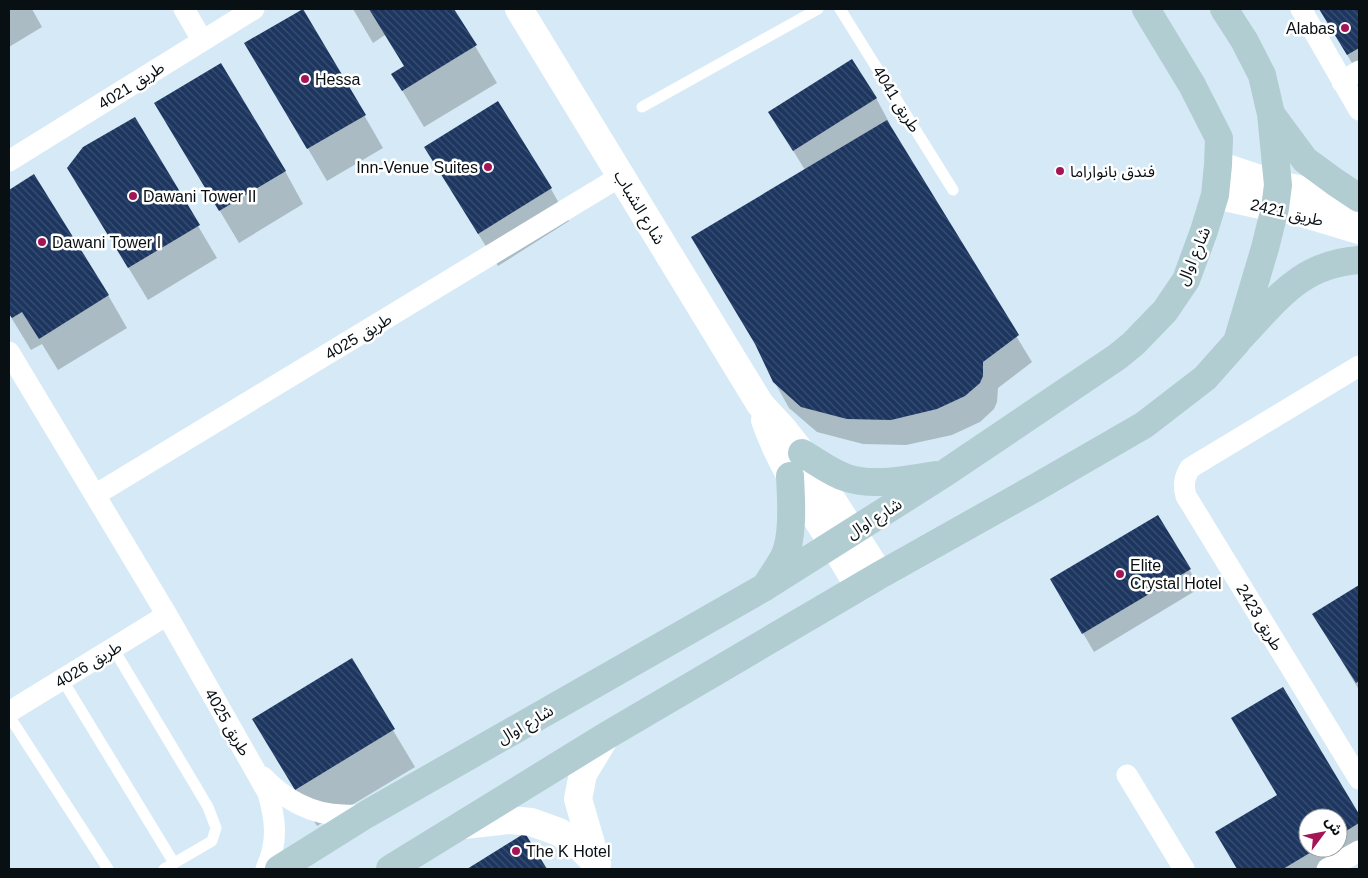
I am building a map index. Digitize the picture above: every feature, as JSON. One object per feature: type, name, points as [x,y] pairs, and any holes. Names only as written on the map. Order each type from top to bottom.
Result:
[{"type":"main road","name":"شارع اوال","points":[[278,869],[367,814],[765,587],[945,474],[1117,357],[1133,344],[1165,312],[1186,280],[1215,195],[1218,165],[1219,138],[1192,85],[1146,9]]},
{"type":"main road","points":[[1224,9],[1244,40],[1262,75],[1271,114],[1276,197],[1265,248],[1236,342]]},
{"type":"main road","points":[[1271,114],[1305,160],[1359,200]]},
{"type":"main road","points":[[390,869],[606,736],[869,581],[1144,425],[1205,378],[1284,290],[1304,276],[1321,268],[1359,260]]},
{"type":"main road","points":[[765,587],[785,556],[789,540],[796,464],[831,470],[846,478],[863,481],[886,482],[945,474]]},
{"type":"street","points":[[184,9],[202,40]]},
{"type":"street","name":"طريق 4021","points":[[9,161],[254,9]]},
{"type":"street","name":"شارع الشباب","points":[[519,9],[760,404],[783,429],[796,464],[869,581]]},
{"type":"street","points":[[1301,9],[1351,76],[1359,110]]},
{"type":"street","name":"طريق 2421","points":[[1218,165],[1276,197],[1296,212],[1359,230]]},
{"type":"street","name":"طريق 4025","points":[[95,495],[621,176]]},
{"type":"street","name":"طريق 2421","points":[[1215,195],[1359,200]]},
{"type":"street","name":"طريق 4025","points":[[9,352],[95,495],[268,793],[274,814],[275,838],[266,869]]},
{"type":"street","name":"طريق 2423","points":[[1359,366],[1190,468],[1185,476],[1183,486],[1186,496],[1359,779]]},
{"type":"street","name":"طريق 4026","points":[[9,712],[166,616]]},
{"type":"street","points":[[598,866],[578,799],[583,774],[606,736]]},
{"type":"street","name":"طريق 4025","points":[[254,768],[275,790],[295,803],[318,812],[342,816],[367,814]]},
{"type":"street","points":[[1127,775],[1184,869]]},
{"type":"street","points":[[464,825],[510,820],[531,822],[559,832],[577,844],[598,866]]},
{"type":"street","points":[[1327,869],[1359,851]]},
{"type":"lane","points":[[642,107],[818,9]]},
{"type":"lane","name":"طريق 4041","points":[[840,9],[952,190]]},
{"type":"lane","points":[[62,679],[169,866],[212,841],[216,828],[208,807],[112,648]]},
{"type":"lane","points":[[9,716],[108,869]]},
{"type":"building","name":"Hessa","points":[[303,9],[366,115],[307,149],[244,43]]},
{"type":"building","points":[[369,9],[454,9],[477,45],[402,91],[391,74],[404,66]]},
{"type":"building","name":"Alabas","points":[[1319,9],[1359,9],[1359,48],[1347,55]]},
{"type":"building","points":[[852,59],[877,98],[793,151],[768,112]]},
{"type":"building","points":[[221,63],[286,171],[219,211],[154,103]]},
{"type":"building","name":"Inn-Venue Suites","points":[[498,101],[552,188],[478,234],[424,147]]},
{"type":"building","name":"Dawani Tower II","points":[[135,117],[200,225],[128,268],[67,168],[83,147]]},
{"type":"building","points":[[887,120],[1019,335],[983,362],[983,376],[980,383],[965,396],[937,409],[891,420],[847,419],[801,407],[773,382],[755,344],[691,237]]},
{"type":"building","name":"Dawani Tower I","points":[[34,174],[109,295],[39,339],[22,312],[12,318],[9,314],[9,190]]},
{"type":"building","name":"Elite Crystal Hotel","points":[[1158,515],[1191,569],[1082,634],[1050,579]]},
{"type":"building","points":[[1359,585],[1359,681],[1356,683],[1312,614]]},
{"type":"building","points":[[352,658],[395,729],[295,790],[252,719]]},
{"type":"building","points":[[1283,687],[1359,814],[1359,823],[1348,830],[1348,808],[1298,808],[1298,858],[1301,858],[1283,869],[1237,869],[1215,832],[1277,795],[1231,718]]},
{"type":"building","name":"The K Hotel","points":[[525,833],[547,869],[467,869]]},
{"type":"place","name":"Alabas","points":[[1345,28]]},
{"type":"place","name":"Hessa","points":[[305,79]]},
{"type":"place","name":"Inn-Venue Suites","points":[[488,167]]},
{"type":"place","name":"فندق بانواراما","points":[[1060,171]]},
{"type":"place","name":"Dawani Tower II","points":[[133,196]]},
{"type":"place","name":"Dawani Tower I","points":[[42,242]]},
{"type":"place","name":"Elite Crystal Hotel","points":[[1120,574]]},
{"type":"place","name":"The K Hotel","points":[[516,851]]}]
